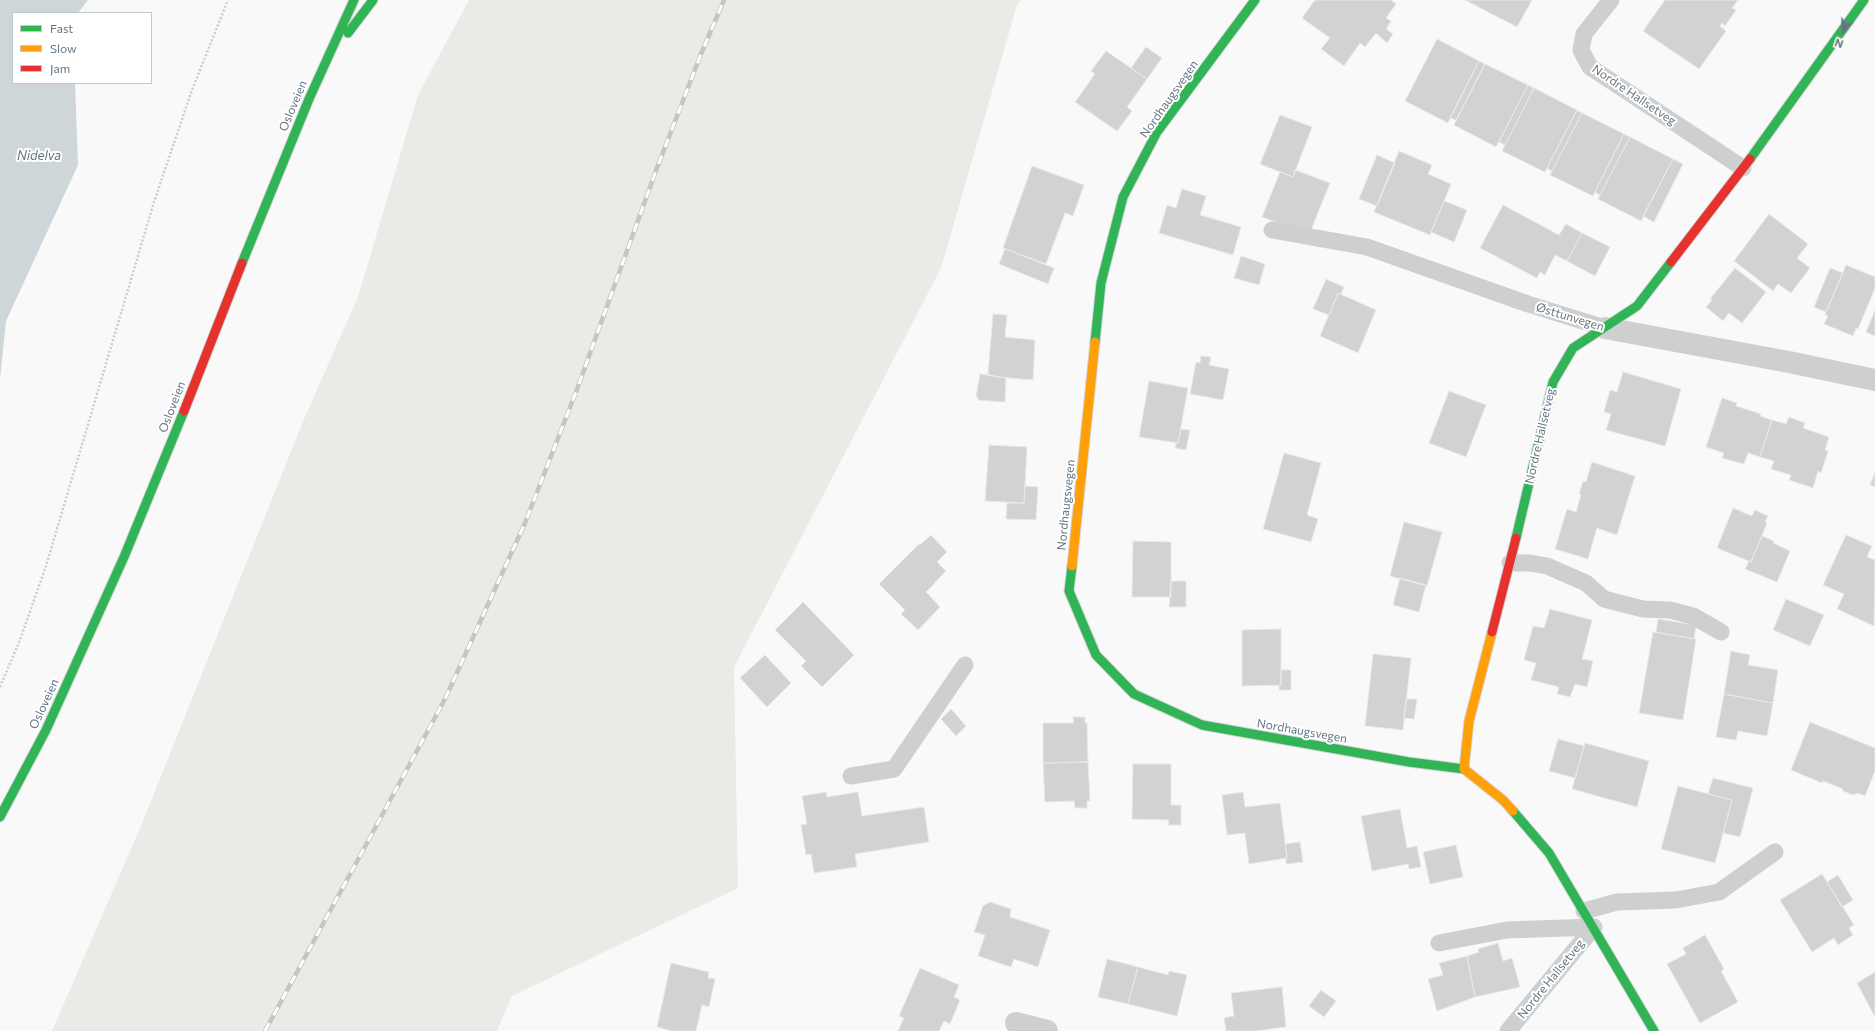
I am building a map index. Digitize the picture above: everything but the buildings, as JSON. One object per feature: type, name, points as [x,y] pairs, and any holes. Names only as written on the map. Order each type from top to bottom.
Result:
[{"type":"main road","name":"Osloveien","points":[[0,817],[46,730],[124,556],[165,460],[258,220],[354,0]]},
{"type":"main road","points":[[327,59],[373,0]]},
{"type":"main road","name":"Nordhaugsvegen","points":[[1255,0],[1157,132],[1123,197],[1101,283],[1069,592],[1096,655],[1134,694],[1202,725],[1409,762],[1464,769]]},
{"type":"main road","name":"Nordre Hallsetveg","points":[[1654,1031],[1550,853],[1503,800],[1464,769],[1469,721],[1510,563],[1553,382],[1572,348],[1637,306],[1743,168],[1864,0]]},
{"type":"street","name":"Østtunvegen","points":[[1605,328],[1789,362],[1875,380]]},
{"type":"street","points":[[1016,1023],[1047,1031]]},
{"type":"lane","name":"Nordre Hallsetveg","points":[[1611,0],[1584,34],[1581,50],[1590,67],[1743,168]]},
{"type":"lane","name":"Østtunvegen","points":[[1272,230],[1367,247],[1528,304],[1605,328]]},
{"type":"lane","points":[[1510,563],[1530,563],[1547,566],[1586,583],[1604,598],[1643,609],[1670,610],[1693,616],[1721,632]]},
{"type":"lane","points":[[851,776],[894,769],[965,665]]},
{"type":"lane","points":[[1584,911],[1617,902],[1676,900],[1719,892],[1775,852]]},
{"type":"lane","name":"Nordre Hallsetveg","points":[[1508,1031],[1594,927]]},
{"type":"lane","points":[[1439,943],[1507,930],[1594,927]]},
{"type":"path","points":[[0,687],[20,640],[46,566],[154,202],[192,90],[228,0]]},
{"type":"shaded area","points":[[469,0],[1021,0],[1017,5],[941,268],[734,667],[738,888],[512,996],[497,1031],[52,1031],[141,826],[304,419],[358,297],[418,95]]},
{"type":"water","name":"Nidelva","points":[[0,0],[88,0],[79,12],[12,12],[12,84],[75,84],[78,165],[6,321],[0,379]]},
{"type":"railway","points":[[265,1031],[445,699],[525,523],[576,392],[657,168],[701,54],[724,0]]},
{"type":"traffic: fast","points":[[242,263],[309,99],[354,0]]},
{"type":"traffic: fast","points":[[348,33],[373,0]]},
{"type":"traffic: fast","points":[[1095,342],[1101,283],[1123,197],[1157,132],[1255,0]]},
{"type":"traffic: fast","points":[[1750,159],[1864,0]]},
{"type":"traffic: fast","points":[[1516,538],[1553,382],[1573,348],[1637,306],[1671,262]]},
{"type":"traffic: fast","points":[[0,817],[46,730],[124,557],[184,411]]},
{"type":"traffic: fast","points":[[1072,566],[1069,591],[1096,655],[1134,694],[1202,725],[1409,762],[1464,769]]},
{"type":"traffic: fast","points":[[1513,811],[1549,853],[1654,1031]]},
{"type":"traffic: slow","points":[[1072,566],[1095,342]]},
{"type":"traffic: slow","points":[[1492,632],[1469,721],[1464,769],[1503,800],[1513,811]]},
{"type":"traffic: jam","points":[[1671,262],[1750,159]]},
{"type":"traffic: jam","points":[[184,411],[242,263]]},
{"type":"traffic: jam","points":[[1492,632],[1516,538]]}]
